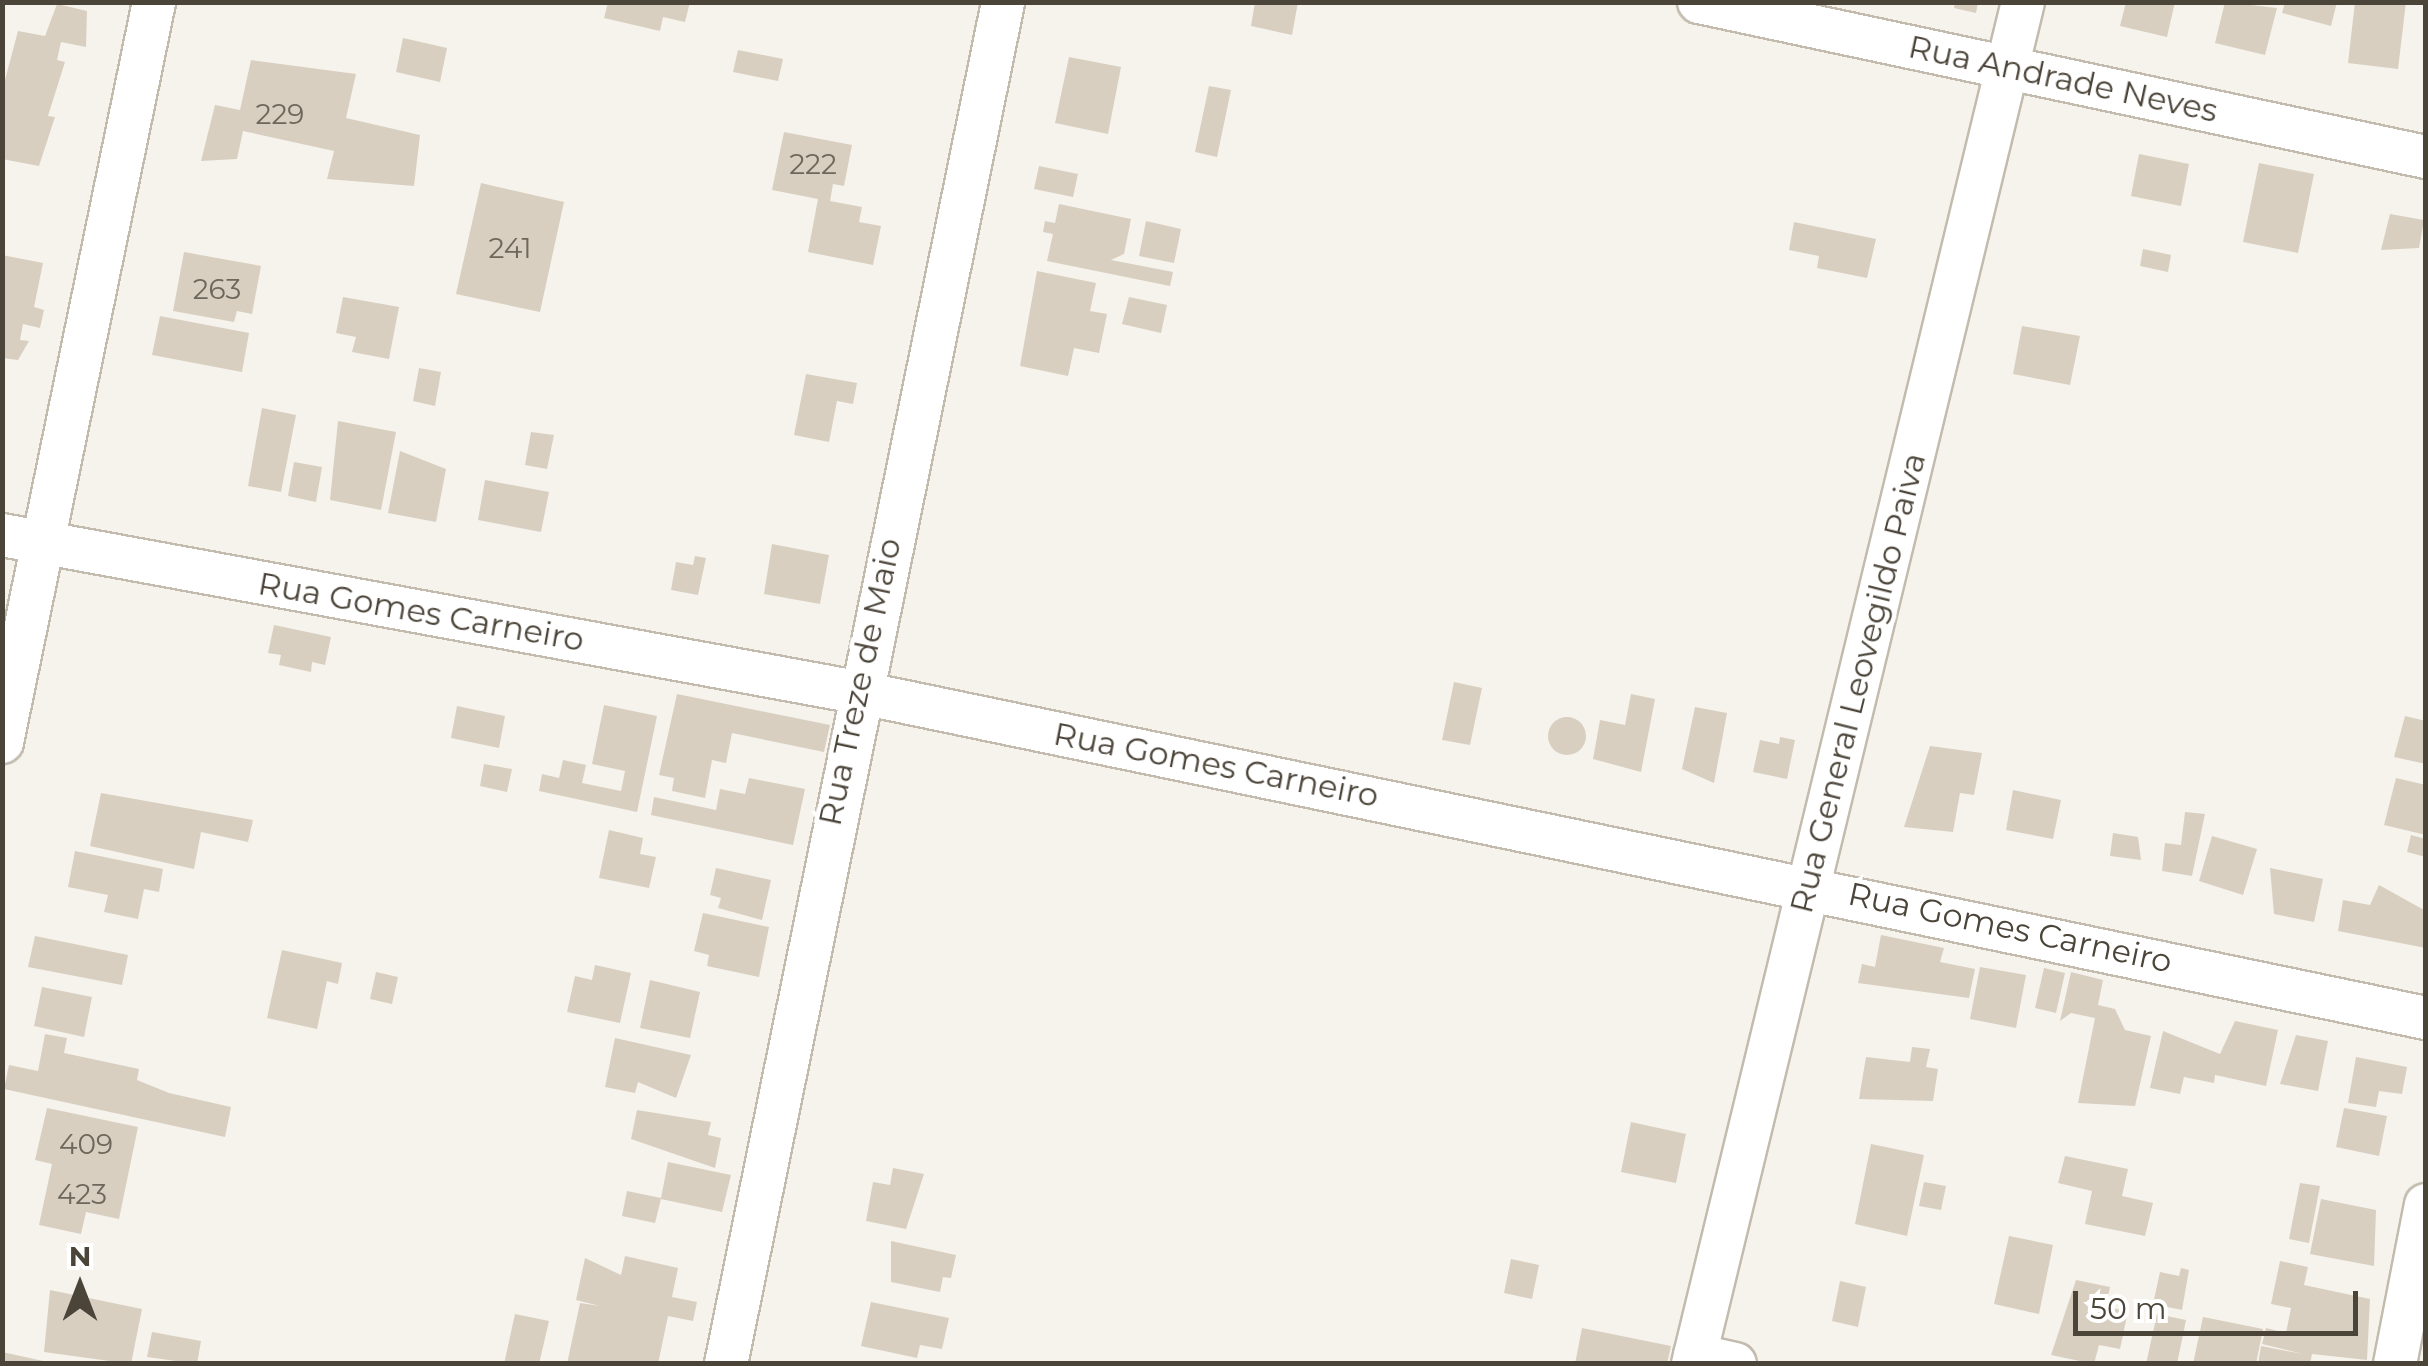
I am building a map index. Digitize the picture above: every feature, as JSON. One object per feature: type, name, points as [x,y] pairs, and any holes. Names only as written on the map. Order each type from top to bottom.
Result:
[{"type":"street","points":[[2,742],[22,540],[154,2]]},
{"type":"street","name":"Rua Treze de Maio","points":[[726,1364],[857,692],[1003,2]]},
{"type":"street","name":"Rua Andrade Neves","points":[[1700,2],[2426,157]]},
{"type":"street","name":"Rua General Leovegildo Paiva","points":[[1708,1361],[1809,884],[2024,2]]},
{"type":"street","name":"Rua Gomes Carneiro","points":[[22,540],[857,692],[1809,884],[2426,1018]]},
{"type":"street","points":[[2395,1364],[2426,1205]]},
{"type":"building","points":[[608,2],[690,2],[685,22],[663,17],[660,31],[604,18]]},
{"type":"building","points":[[1255,2],[1298,2],[1292,35],[1251,26]]},
{"type":"building","points":[[1955,2],[1978,2],[1976,13],[1954,8]]},
{"type":"building","points":[[2126,2],[2175,2],[2167,37],[2120,26]]},
{"type":"building","points":[[2225,2],[2277,8],[2265,55],[2215,43]]},
{"type":"building","points":[[2285,2],[2337,2],[2331,26],[2282,13]]},
{"type":"building","points":[[2355,2],[2406,2],[2398,69],[2348,63]]},
{"type":"building","points":[[57,4],[87,11],[86,47],[61,42],[57,60],[65,62],[48,116],[55,117],[39,166],[2,159],[2,91],[18,31],[45,36]]},
{"type":"building","points":[[403,38],[447,48],[440,82],[396,72]]},
{"type":"building","points":[[738,50],[783,59],[778,81],[733,72]]},
{"type":"building","points":[[1069,57],[1121,67],[1108,134],[1055,123]]},
{"type":"building","points":[[251,60],[356,74],[346,118],[420,135],[414,186],[327,179],[334,151],[243,131],[237,159],[201,161],[215,105],[240,110]]},
{"type":"building","points":[[1209,86],[1231,90],[1217,157],[1195,152]]},
{"type":"building","points":[[784,132],[852,145],[844,186],[833,184],[830,201],[862,207],[859,222],[881,226],[873,265],[808,252],[818,199],[772,190]]},
{"type":"building","points":[[2139,154],[2189,164],[2181,206],[2131,196]]},
{"type":"building","points":[[2259,163],[2314,174],[2298,253],[2243,242]]},
{"type":"building","points":[[1039,166],[1078,174],[1073,197],[1034,189]]},
{"type":"building","points":[[481,183],[564,202],[540,312],[456,294]]},
{"type":"building","points":[[1059,204],[1131,219],[1124,254],[1111,260],[1173,272],[1170,286],[1047,261],[1053,234],[1043,232],[1045,221],[1055,223]]},
{"type":"building","points":[[2390,214],[2424,220],[2419,248],[2381,250]]},
{"type":"building","points":[[1146,221],[1181,229],[1174,263],[1139,256]]},
{"type":"building","points":[[1794,222],[1876,239],[1867,278],[1817,268],[1819,256],[1789,250]]},
{"type":"building","points":[[2143,249],[2171,255],[2168,272],[2140,266]]},
{"type":"building","points":[[184,252],[261,266],[252,314],[237,311],[234,322],[173,311]]},
{"type":"building","points":[[2,255],[43,263],[34,307],[44,310],[40,328],[23,324],[20,340],[29,341],[18,360],[2,358]]},
{"type":"building","points":[[1037,271],[1096,283],[1090,311],[1107,314],[1099,353],[1074,348],[1068,376],[1020,366]]},
{"type":"building","points":[[343,297],[399,307],[389,359],[352,352],[356,337],[336,333]]},
{"type":"building","points":[[1129,297],[1167,305],[1161,333],[1122,324]]},
{"type":"building","points":[[160,316],[249,333],[242,372],[152,355]]},
{"type":"building","points":[[2022,326],[2080,336],[2070,385],[2013,374]]},
{"type":"building","points":[[419,368],[441,372],[435,406],[413,401]]},
{"type":"building","points":[[806,374],[857,383],[853,404],[837,401],[829,442],[794,435]]},
{"type":"building","points":[[262,408],[296,415],[281,492],[248,486]]},
{"type":"building","points":[[338,421],[396,432],[381,510],[330,500]]},
{"type":"building","points":[[531,432],[554,435],[547,469],[525,465]]},
{"type":"building","points":[[400,451],[446,469],[436,522],[388,513]]},
{"type":"building","points":[[294,462],[322,467],[316,502],[288,496]]},
{"type":"building","points":[[485,480],[549,492],[541,532],[478,520]]},
{"type":"building","points":[[772,544],[829,555],[820,604],[764,594]]},
{"type":"building","points":[[695,556],[706,558],[698,595],[671,590],[676,562],[693,565]]},
{"type":"building","points":[[274,625],[331,637],[325,665],[312,662],[311,672],[279,665],[281,655],[268,653]]},
{"type":"building","points":[[1454,682],[1482,688],[1470,745],[1442,740]]},
{"type":"building","points":[[677,694],[830,725],[824,752],[732,733],[726,763],[712,760],[705,798],[672,791],[674,778],[659,775]]},
{"type":"building","points":[[1631,694],[1655,699],[1641,772],[1593,759],[1600,720],[1625,725]]},
{"type":"building","points":[[604,705],[657,716],[637,812],[539,791],[542,774],[559,778],[563,760],[586,765],[582,783],[621,791],[625,771],[592,764]]},
{"type":"building","points":[[457,706],[505,716],[499,748],[451,738]]},
{"type":"building","points":[[1695,707],[1727,713],[1714,783],[1682,769]]},
{"type":"building","points":[[2405,716],[2426,721],[2426,764],[2394,757]]},
{"type":"building","points":[[1567,717],[1581,722],[1586,736],[1581,750],[1567,755],[1553,750],[1548,736],[1553,722]]},
{"type":"building","points":[[1780,737],[1795,740],[1787,779],[1753,772],[1760,740],[1779,744]]},
{"type":"building","points":[[1930,746],[1982,753],[1974,795],[1960,793],[1953,832],[1904,827]]},
{"type":"building","points":[[484,764],[512,769],[507,792],[480,786]]},
{"type":"building","points":[[749,778],[805,789],[793,845],[651,815],[654,797],[716,810],[720,789],[745,794]]},
{"type":"building","points":[[2396,778],[2426,785],[2426,835],[2384,825]]},
{"type":"building","points":[[2013,790],[2061,800],[2053,839],[2006,830]]},
{"type":"building","points":[[101,793],[253,820],[248,842],[201,832],[194,869],[90,846]]},
{"type":"building","points":[[2185,812],[2205,814],[2192,876],[2162,871],[2165,843],[2181,845]]},
{"type":"building","points":[[609,830],[643,838],[640,854],[656,857],[649,888],[599,878]]},
{"type":"building","points":[[2113,833],[2138,837],[2141,860],[2110,856]]},
{"type":"building","points":[[2411,835],[2426,839],[2426,857],[2407,852]]},
{"type":"building","points":[[2212,836],[2257,849],[2243,895],[2199,881]]},
{"type":"building","points":[[75,851],[163,869],[159,892],[144,889],[138,919],[104,912],[108,895],[68,887]]},
{"type":"building","points":[[716,868],[771,880],[762,920],[718,908],[721,898],[710,895]]},
{"type":"building","points":[[2270,868],[2323,879],[2314,922],[2274,914]]},
{"type":"building","points":[[2379,885],[2426,911],[2426,948],[2338,931],[2343,900],[2370,905]]},
{"type":"building","points":[[703,913],[769,927],[759,977],[707,966],[709,955],[694,951]]},
{"type":"building","points":[[1881,935],[1944,948],[1940,962],[1975,969],[1969,998],[1858,983],[1862,964],[1875,967]]},
{"type":"building","points":[[35,936],[128,955],[122,985],[28,967]]},
{"type":"building","points":[[282,950],[342,963],[338,984],[327,981],[317,1029],[267,1018]]},
{"type":"building","points":[[595,965],[631,973],[620,1023],[567,1012],[575,976],[592,980]]},
{"type":"building","points":[[1980,967],[2026,975],[2016,1028],[1970,1019]]},
{"type":"building","points":[[2044,968],[2065,973],[2056,1013],[2035,1008]]},
{"type":"building","points":[[376,972],[398,977],[392,1004],[370,999]]},
{"type":"building","points":[[2071,972],[2103,980],[2098,1005],[2115,1009],[2125,1030],[2151,1036],[2135,1106],[2078,1103],[2095,1018],[2071,1013],[2060,1021]]},
{"type":"building","points":[[650,980],[700,992],[690,1038],[640,1028]]},
{"type":"building","points":[[42,987],[92,997],[84,1037],[34,1026]]},
{"type":"building","points":[[2235,1021],[2278,1030],[2266,1086],[2215,1075],[2214,1083],[2184,1077],[2180,1094],[2150,1088],[2163,1031],[2220,1054]]},
{"type":"building","points":[[45,1034],[67,1038],[64,1053],[139,1069],[137,1080],[169,1093],[231,1107],[225,1137],[4,1089],[9,1065],[38,1071]]},
{"type":"building","points":[[2296,1035],[2328,1041],[2318,1091],[2280,1084]]},
{"type":"building","points":[[615,1038],[691,1055],[676,1098],[638,1082],[635,1093],[605,1087]]},
{"type":"building","points":[[1912,1047],[1930,1049],[1926,1067],[1938,1069],[1933,1101],[1859,1099],[1866,1057],[1910,1062]]},
{"type":"building","points":[[2356,1057],[2407,1067],[2402,1094],[2379,1091],[2376,1107],[2348,1103]]},
{"type":"building","points":[[47,1108],[138,1127],[119,1219],[86,1212],[81,1234],[39,1225],[52,1164],[35,1160]]},
{"type":"building","points":[[2344,1108],[2387,1116],[2379,1156],[2336,1147]]},
{"type":"building","points":[[637,1110],[711,1122],[708,1135],[721,1138],[715,1168],[631,1139]]},
{"type":"building","points":[[1631,1122],[1686,1134],[1676,1183],[1621,1172]]},
{"type":"building","points":[[1871,1144],[1924,1155],[1907,1236],[1855,1224]]},
{"type":"building","points":[[2065,1156],[2128,1169],[2122,1196],[2153,1203],[2145,1236],[2085,1224],[2092,1191],[2058,1183]]},
{"type":"building","points":[[668,1162],[731,1175],[722,1212],[661,1199],[655,1223],[622,1216],[627,1191],[661,1198]]},
{"type":"building","points":[[893,1168],[924,1174],[906,1229],[866,1221],[873,1182],[890,1185]]},
{"type":"building","points":[[1924,1182],[1946,1186],[1941,1210],[1919,1206]]},
{"type":"building","points":[[2300,1183],[2320,1186],[2309,1243],[2289,1239]]},
{"type":"building","points":[[2321,1199],[2376,1210],[2374,1266],[2310,1254]]},
{"type":"building","points":[[2009,1236],[2053,1245],[2039,1314],[1994,1304]]},
{"type":"building","points":[[891,1241],[956,1255],[951,1278],[943,1277],[940,1292],[891,1282]]},
{"type":"building","points":[[625,1256],[678,1268],[672,1297],[697,1302],[693,1321],[668,1316],[658,1364],[567,1364],[580,1303],[600,1306],[576,1300],[585,1258],[621,1275]]},
{"type":"building","points":[[1511,1259],[1539,1265],[1532,1299],[1504,1293]]},
{"type":"building","points":[[2280,1261],[2308,1267],[2304,1285],[2370,1299],[2367,1360],[2312,1354],[2310,1364],[2258,1364],[2261,1346],[2303,1354],[2262,1344],[2266,1328],[2286,1333],[2291,1308],[2271,1304]]},
{"type":"building","points":[[2181,1268],[2189,1270],[2182,1310],[2153,1304],[2160,1272],[2179,1276]]},
{"type":"building","points":[[2076,1280],[2110,1287],[2106,1307],[2128,1311],[2120,1349],[2099,1345],[2094,1364],[2051,1355]]},
{"type":"building","points":[[1840,1281],[1866,1287],[1858,1327],[1832,1321]]},
{"type":"building","points":[[50,1290],[142,1309],[131,1364],[44,1352]]},
{"type":"building","points":[[871,1302],[949,1318],[942,1349],[920,1345],[917,1358],[861,1346]]},
{"type":"building","points":[[515,1314],[549,1321],[539,1364],[504,1364]]},
{"type":"building","points":[[2157,1314],[2186,1320],[2177,1364],[2146,1364]]},
{"type":"building","points":[[2203,1317],[2263,1329],[2256,1364],[2193,1364]]},
{"type":"building","points":[[1582,1328],[1671,1346],[1667,1364],[1575,1364]]},
{"type":"building","points":[[152,1332],[201,1341],[197,1364],[147,1357]]},
{"type":"building","points":[[2,1352],[48,1362],[2,1364]]}]
